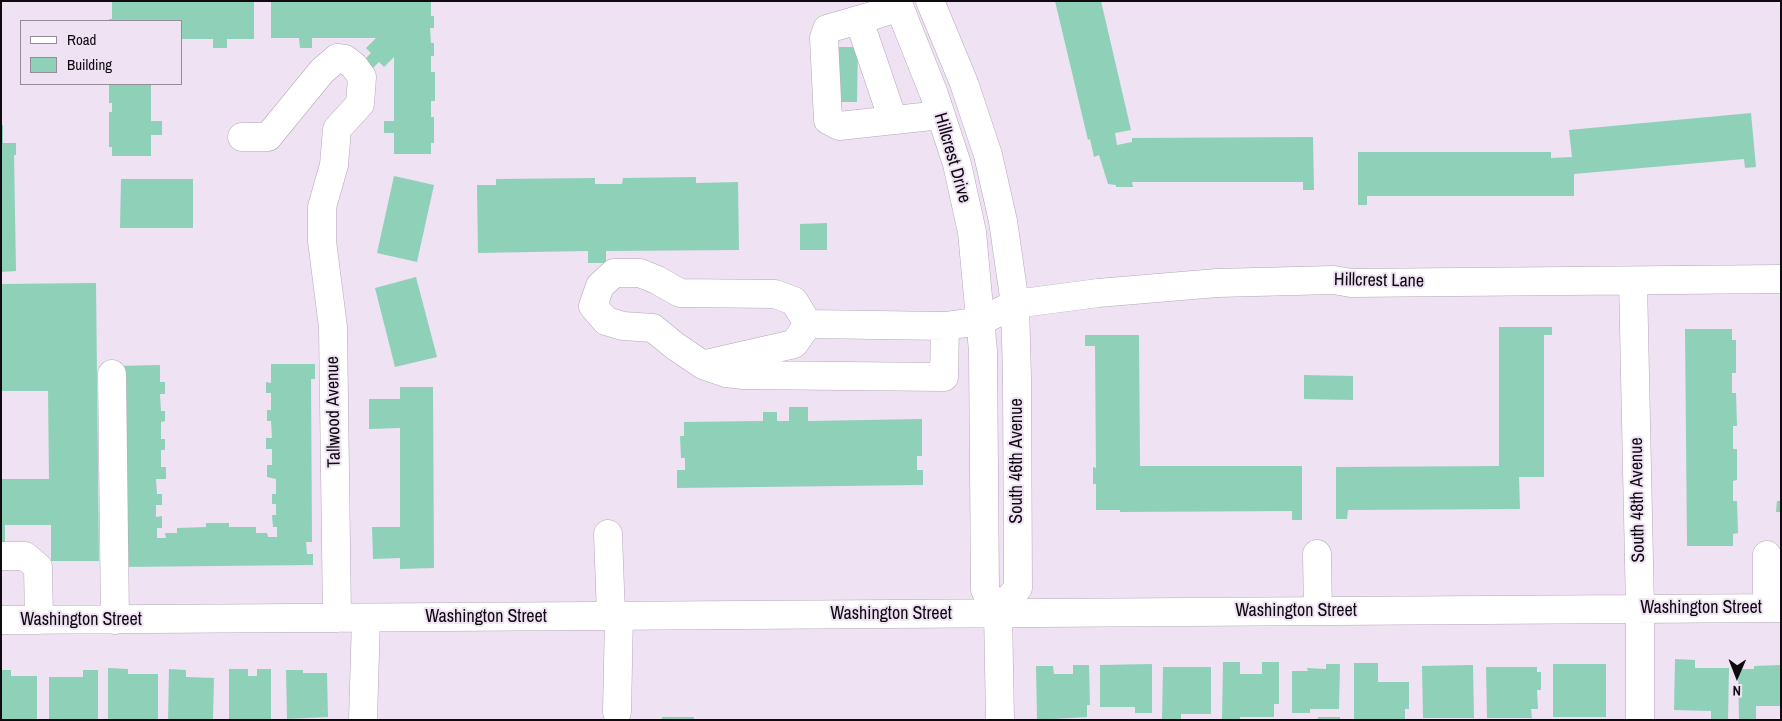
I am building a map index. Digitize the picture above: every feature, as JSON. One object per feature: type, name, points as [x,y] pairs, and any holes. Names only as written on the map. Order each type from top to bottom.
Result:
[{"type":"street","name":"Hillcrest Drive","points":[[930,1],[964,83],[988,155],[1003,222],[1015,304]]},
{"type":"street","name":"Hillcrest Drive","points":[[898,4],[934,94],[957,164],[972,232],[982,321]]},
{"type":"street","points":[[898,4],[859,20],[827,29],[824,38],[828,120],[838,126],[941,115]]},
{"type":"street","points":[[859,20],[893,120]]},
{"type":"street","name":"Tallwood Avenue","points":[[242,137],[268,137],[322,71],[337,58],[345,59],[354,66],[362,77],[360,104],[337,129],[334,166],[322,207],[322,241],[334,327],[337,618]]},
{"type":"street","points":[[702,365],[794,344],[808,324],[794,301],[775,294],[680,293],[640,273],[614,273],[600,286],[593,306],[606,321],[623,326],[653,328],[702,365],[726,374],[944,377],[945,326]]},
{"type":"street","name":"Hillcrest Lane","points":[[808,324],[945,326],[982,321],[1015,304],[1098,293],[1217,283],[1334,280],[1351,283],[1781,279]]},
{"type":"street","name":"South 48th Avenue","points":[[1633,281],[1640,609],[1640,720]]},
{"type":"street","name":"South 46th Avenue","points":[[998,612],[1018,588],[1015,304]]},
{"type":"street","name":"South 46th Avenue","points":[[982,321],[985,590],[998,612],[1000,720]]},
{"type":"street","points":[[112,374],[116,620]]},
{"type":"street","points":[[608,534],[615,616],[617,712]]},
{"type":"street","points":[[1317,554],[1318,611]]},
{"type":"street","points":[[1767,555],[1774,608]]},
{"type":"street","points":[[1,556],[25,556],[38,567],[39,620]]},
{"type":"street","name":"Washington Street","points":[[1,620],[1774,608]]},
{"type":"street","points":[[363,720],[366,618]]},
{"type":"building","points":[[112,1],[254,1],[254,39],[227,39],[227,48],[213,48],[213,39],[182,39],[182,20],[109,20],[112,19]]},
{"type":"building","points":[[271,1],[431,1],[431,16],[434,16],[434,28],[430,28],[431,43],[434,43],[434,56],[431,56],[431,72],[435,72],[435,101],[431,101],[431,117],[434,117],[434,143],[431,143],[431,154],[394,154],[394,133],[384,133],[384,121],[394,121],[394,57],[384,67],[379,62],[373,68],[365,59],[371,53],[366,48],[376,38],[312,38],[312,48],[300,48],[299,38],[271,38]]},
{"type":"building","points":[[1055,1],[1101,1],[1131,130],[1115,133],[1117,145],[1132,142],[1132,138],[1313,137],[1314,190],[1303,190],[1303,182],[1132,182],[1133,187],[1116,187],[1116,185],[1108,184],[1099,155],[1094,157],[1090,139],[1088,140]]},
{"type":"building","points":[[833,47],[858,47],[857,102],[832,102]]},
{"type":"building","points":[[109,85],[151,85],[151,121],[162,121],[162,135],[151,135],[151,156],[112,156],[112,147],[109,147],[109,112],[112,112],[112,103],[109,103]]},
{"type":"building","points":[[1751,113],[1756,167],[1745,168],[1744,159],[1574,174],[1574,196],[1367,196],[1367,205],[1358,205],[1358,152],[1551,152],[1551,158],[1572,157],[1569,130]]},
{"type":"building","points":[[1,125],[3,125],[3,143],[16,143],[16,155],[14,155],[16,271],[1,272]]},
{"type":"building","points":[[394,176],[434,185],[417,262],[377,253]]},
{"type":"building","points":[[696,177],[696,183],[738,182],[739,250],[606,251],[606,263],[588,263],[588,251],[478,253],[477,185],[496,185],[496,179],[595,178],[595,184],[622,184],[623,178]]},
{"type":"building","points":[[121,179],[193,179],[193,228],[120,228]]},
{"type":"building","points":[[827,223],[827,250],[800,250],[800,224]]},
{"type":"building","points":[[416,277],[437,357],[395,367],[375,288]]},
{"type":"building","points":[[96,283],[99,561],[51,561],[51,525],[5,525],[5,545],[1,545],[1,479],[49,479],[48,391],[1,391],[1,284]]},
{"type":"building","points":[[1499,327],[1552,327],[1552,335],[1544,335],[1544,477],[1519,477],[1520,509],[1348,510],[1347,519],[1336,519],[1336,467],[1499,466]]},
{"type":"building","points":[[1685,329],[1732,329],[1732,340],[1736,340],[1736,373],[1732,373],[1732,393],[1736,393],[1737,426],[1733,426],[1733,449],[1737,449],[1737,480],[1733,481],[1733,501],[1737,501],[1738,533],[1733,534],[1733,546],[1687,546]]},
{"type":"building","points":[[1085,335],[1139,335],[1140,466],[1302,466],[1302,520],[1292,520],[1292,511],[1120,512],[1120,510],[1096,510],[1096,484],[1093,484],[1093,467],[1096,468],[1095,346],[1085,346]]},
{"type":"building","points":[[271,364],[315,364],[315,379],[311,379],[312,542],[306,542],[307,554],[313,554],[313,565],[121,567],[116,366],[160,365],[160,382],[165,382],[165,394],[160,394],[161,411],[165,411],[165,421],[161,422],[161,439],[165,439],[165,450],[161,450],[161,467],[166,467],[166,479],[156,479],[157,494],[162,494],[162,505],[156,505],[156,517],[162,516],[162,528],[157,528],[157,538],[166,538],[165,533],[177,533],[177,528],[206,527],[206,523],[229,523],[229,527],[256,527],[256,533],[267,533],[268,537],[277,537],[277,527],[273,527],[272,515],[276,515],[276,504],[272,504],[272,494],[276,494],[276,479],[267,477],[267,465],[272,465],[272,449],[266,449],[266,438],[272,438],[271,421],[267,421],[267,410],[271,410],[271,393],[266,393],[266,382],[271,383]]},
{"type":"building","points":[[1304,375],[1353,376],[1353,400],[1304,399]]},
{"type":"building","points":[[400,387],[433,387],[434,568],[400,569],[400,558],[373,559],[372,527],[400,527],[400,428],[369,429],[369,399],[400,399]]},
{"type":"building","points":[[789,407],[808,407],[808,421],[922,419],[922,456],[917,456],[917,470],[923,470],[923,485],[677,488],[677,470],[685,470],[685,458],[681,458],[680,436],[684,436],[684,422],[763,421],[763,412],[777,412],[777,421],[789,421]]},
{"type":"building","points":[[1777,501],[1781,501],[1781,512],[1776,512]]},
{"type":"building","points":[[1675,659],[1695,660],[1695,668],[1729,668],[1728,720],[1711,720],[1711,711],[1674,710]]},
{"type":"building","points":[[1223,662],[1240,662],[1240,674],[1262,674],[1262,662],[1279,662],[1279,704],[1274,704],[1274,717],[1240,717],[1240,720],[1222,720]]},
{"type":"building","points":[[1354,663],[1378,663],[1378,682],[1409,682],[1409,709],[1405,709],[1405,720],[1354,720]]},
{"type":"building","points":[[1152,664],[1152,713],[1135,713],[1135,707],[1100,707],[1100,665]]},
{"type":"building","points":[[1326,664],[1340,664],[1339,709],[1310,709],[1310,713],[1292,713],[1292,671],[1308,671],[1307,668],[1326,669]]},
{"type":"building","points":[[1553,664],[1606,664],[1606,717],[1553,717]]},
{"type":"building","points":[[1073,665],[1089,665],[1090,705],[1087,705],[1087,717],[1037,720],[1036,666],[1053,666],[1054,674],[1073,674]]},
{"type":"building","points":[[1473,665],[1474,718],[1423,718],[1422,666]]},
{"type":"building","points":[[1781,665],[1781,706],[1756,706],[1756,719],[1739,719],[1738,669],[1754,669],[1754,666]]},
{"type":"building","points":[[1163,667],[1211,667],[1211,714],[1181,714],[1181,720],[1162,720]]},
{"type":"building","points":[[1486,667],[1537,667],[1537,672],[1541,672],[1541,690],[1537,690],[1538,709],[1531,709],[1532,718],[1487,718]]},
{"type":"building","points":[[108,668],[128,669],[128,674],[158,674],[158,720],[108,720]]},
{"type":"building","points":[[169,669],[186,670],[186,677],[214,678],[213,720],[168,720]]},
{"type":"building","points":[[229,669],[248,669],[248,676],[257,676],[257,669],[271,669],[271,719],[229,720]]},
{"type":"building","points":[[1,670],[11,670],[11,676],[37,676],[37,720],[1,720]]},
{"type":"building","points":[[83,670],[98,670],[98,720],[49,720],[49,677],[83,677]]},
{"type":"building","points":[[286,670],[303,670],[303,673],[327,673],[328,717],[287,719]]},
{"type":"building","points":[[662,717],[694,717],[694,720],[662,720]]},
{"type":"building","points":[[1318,717],[1340,717],[1340,720],[1318,720]]}]
